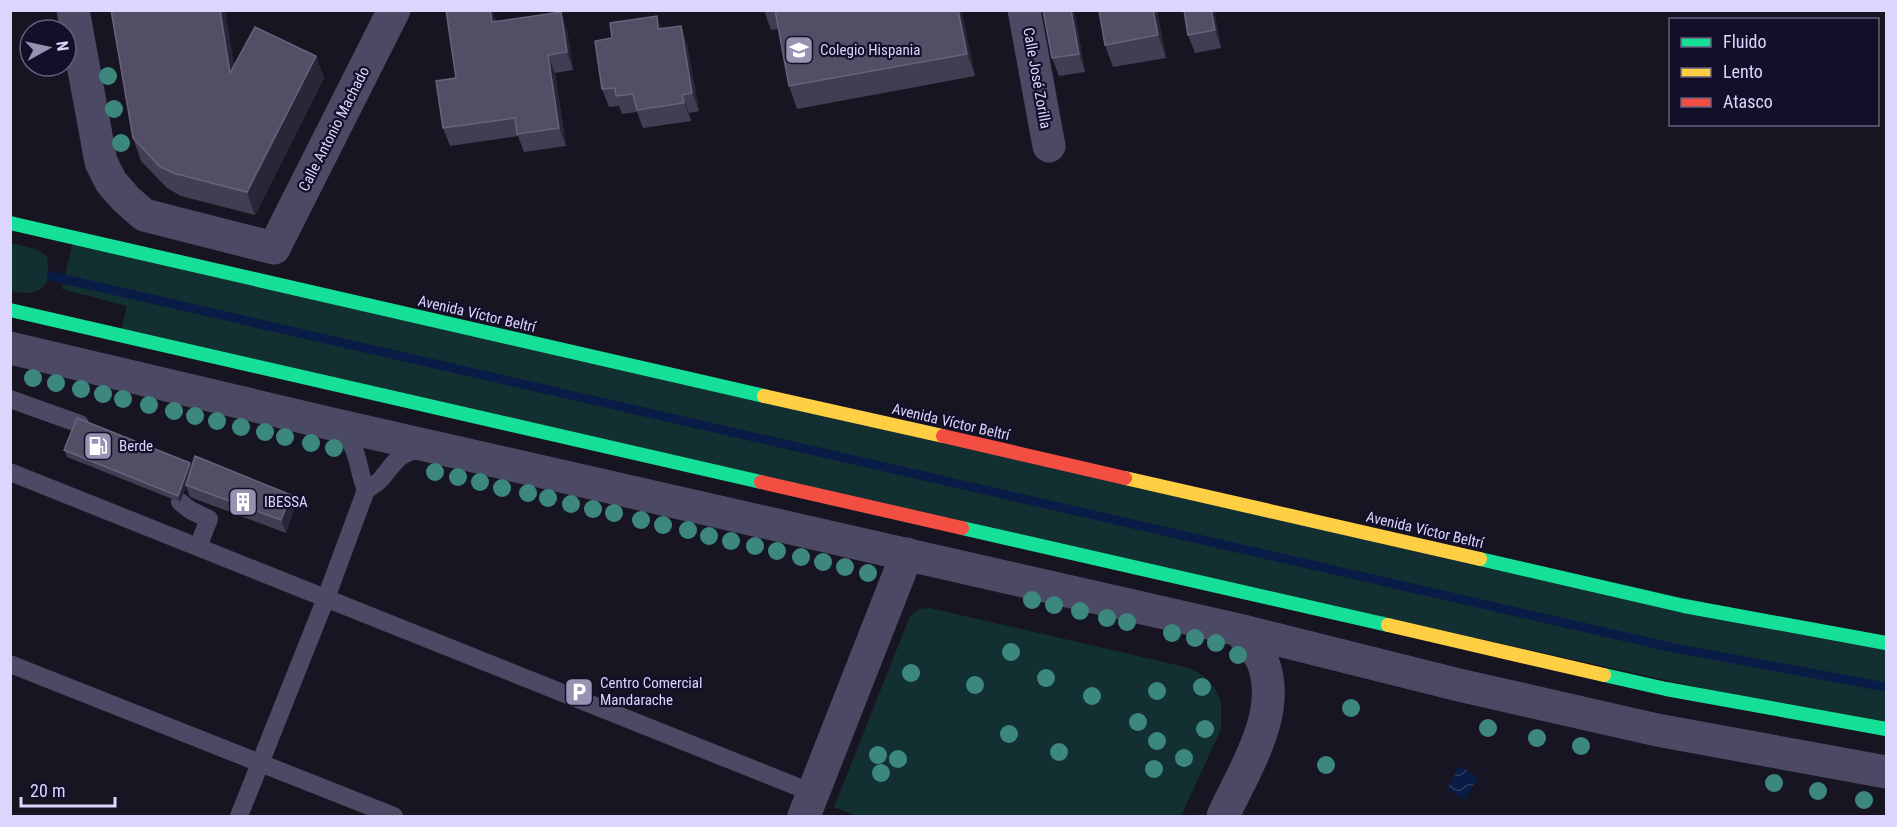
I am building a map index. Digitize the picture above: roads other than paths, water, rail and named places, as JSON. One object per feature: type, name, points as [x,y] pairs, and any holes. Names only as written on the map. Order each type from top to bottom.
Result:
[{"type":"main road","name":"Avenida Víctor Beltrí","points":[[10,223],[1684,606],[1887,643]]},
{"type":"main road","points":[[10,310],[1666,689],[1887,729]]},
{"type":"street","name":"Calle Antonio Machado","points":[[73,10],[101,162],[111,182],[144,215],[274,248],[394,10]]},
{"type":"street","name":"Calle José Zorilla","points":[[1024,10],[1049,146]]},
{"type":"street","points":[[10,348],[332,424],[1239,630],[1459,685],[1657,730],[1887,772]]},
{"type":"street","points":[[809,805],[907,554]]},
{"type":"street","points":[[1223,816],[1262,734],[1268,698],[1268,684],[1261,658],[1239,630]]},
{"type":"lane","points":[[10,399],[80,424]]},
{"type":"lane","points":[[332,424],[342,431],[356,450],[361,478],[366,490]]},
{"type":"lane","points":[[239,816],[326,598],[366,490],[381,480],[391,464],[400,457],[430,446]]},
{"type":"lane","points":[[10,472],[326,598],[809,805]]},
{"type":"lane","points":[[180,502],[190,510],[209,519],[198,547]]},
{"type":"lane","points":[[10,664],[394,816]]},
{"type":"water","points":[[1459,766],[1478,777],[1465,800],[1447,789]]},
{"type":"waterway","points":[[51,276],[1674,648],[1886,687]]},
{"type":"place","name":"Colegio Hispania","points":[[799,50]]},
{"type":"place","name":"Berde","points":[[98,446]]},
{"type":"place","name":"IBESSA","points":[[243,502]]},
{"type":"place","name":"Centro Comercial Mandarache","points":[[579,692]]}]
